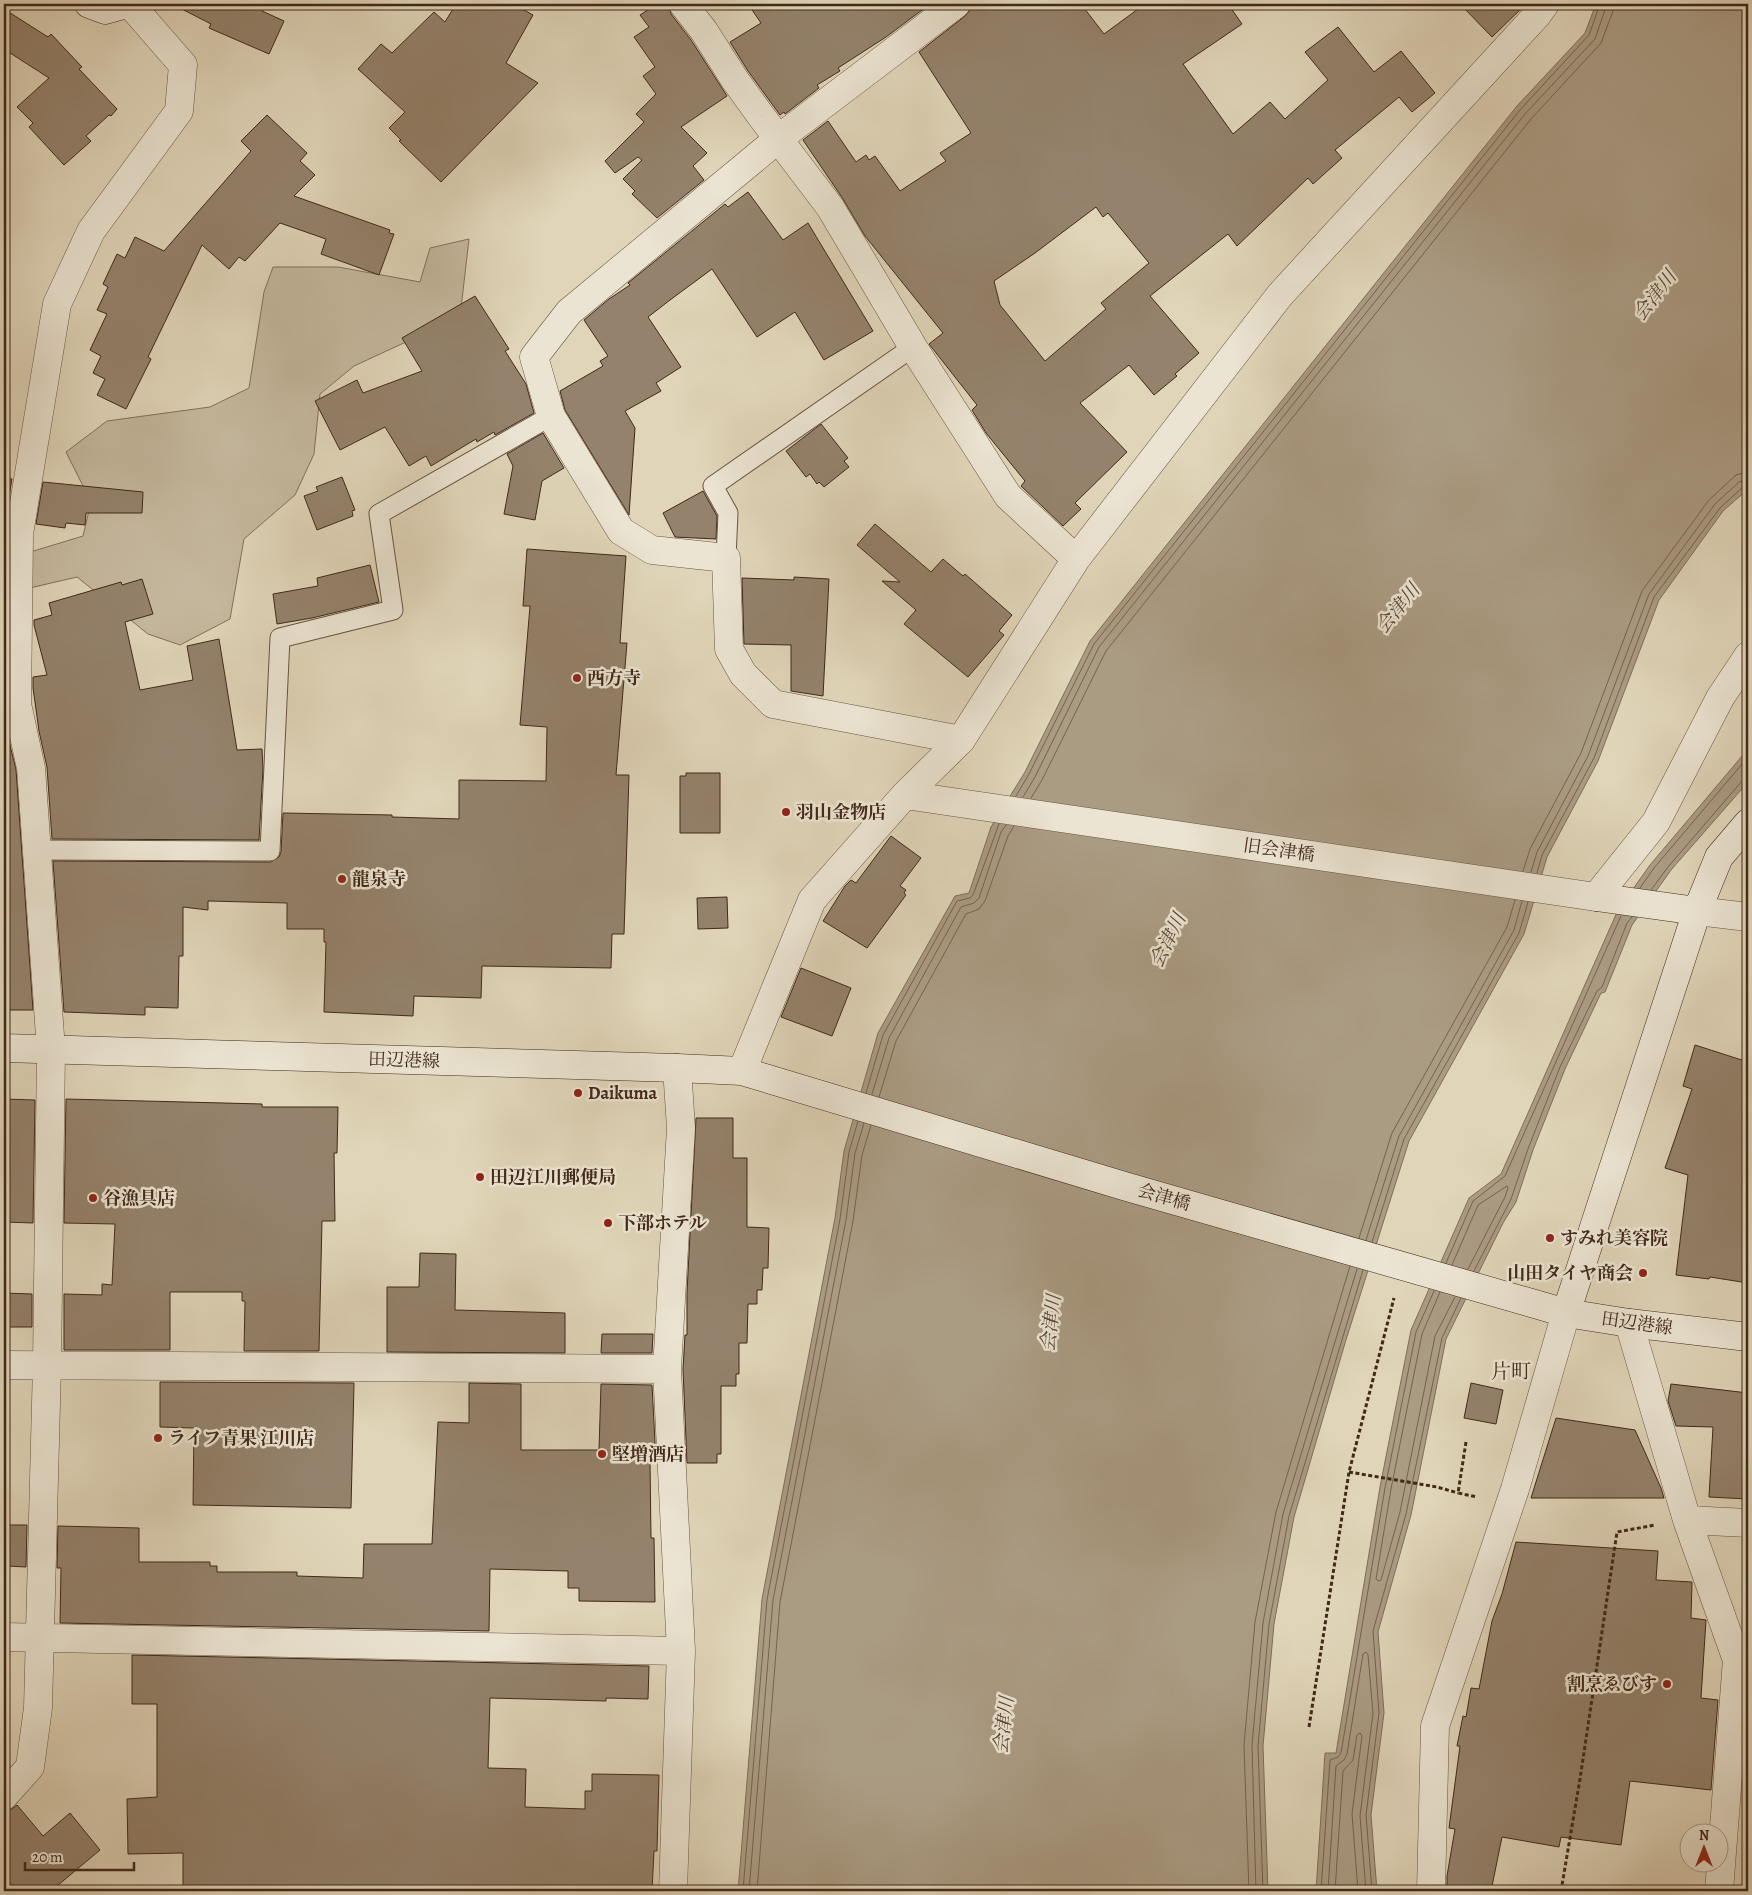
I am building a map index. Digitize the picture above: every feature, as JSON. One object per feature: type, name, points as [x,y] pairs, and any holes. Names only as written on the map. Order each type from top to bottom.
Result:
[{"type":"street","points":[[4,1796],[30,1767],[38,1708],[47,1366],[51,1050],[31,768],[17,704],[19,534],[57,304],[91,231],[179,111],[183,65],[128,4],[105,10],[89,4]]},
{"type":"street","points":[[683,4],[704,31],[735,80],[830,207],[913,347],[1008,496],[1076,559]]},
{"type":"street","points":[[956,4],[778,139],[569,312],[534,357],[551,416],[621,531],[652,550],[726,558],[729,649],[743,674],[773,704],[961,740]]},
{"type":"street","points":[[742,1071],[812,900],[905,795],[961,740],[1076,559],[1280,295],[1536,8]]},
{"type":"street","points":[[1596,897],[1656,822],[1720,698],[1748,656]]},
{"type":"street","name":"旧会津橋","points":[[905,795],[1596,897],[1748,917]]},
{"type":"street","points":[[1431,1891],[1435,1726],[1510,1504],[1566,1313],[1697,911],[1719,857],[1748,823]]},
{"type":"street","name":"田辺港線","points":[[4,1048],[742,1071],[802,1089]]},
{"type":"street","points":[[673,1891],[681,1651],[666,1369],[681,1128],[677,1068]]},
{"type":"street","name":"会津橋","points":[[802,1089],[1124,1186],[1527,1302]]},
{"type":"street","name":"田辺港線","points":[[1527,1302],[1566,1313],[1629,1324],[1748,1337]]},
{"type":"street","points":[[1629,1324],[1687,1520],[1743,1661],[1720,1891]]},
{"type":"street","points":[[4,1365],[666,1369]]},
{"type":"street","points":[[1687,1520],[1748,1523]]},
{"type":"street","points":[[4,1637],[681,1651]]},
{"type":"lane","points":[[726,558],[728,513],[713,486],[913,347]]},
{"type":"lane","points":[[37,850],[270,851],[280,638],[393,610],[379,514],[551,416]]},
{"type":"path","points":[[1309,1727],[1349,1472],[1385,1332]]},
{"type":"path","points":[[1458,1493],[1466,1442]]},
{"type":"path","points":[[1349,1472],[1437,1487],[1510,1504]]},
{"type":"path","points":[[1560,1891],[1580,1779],[1617,1532],[1687,1520]]},
{"type":"shaded area","points":[[469,239],[460,317],[354,366],[320,394],[314,454],[295,495],[244,539],[230,619],[180,645],[148,634],[77,577],[4,594],[4,560],[83,536],[91,502],[66,452],[107,421],[210,407],[249,388],[264,292],[273,267],[338,267],[420,282],[430,248]]},
{"type":"water","name":"会津川","points":[[1596,4],[1748,4],[1748,489],[1723,511],[1659,600],[1598,761],[1547,857],[1524,934],[1409,1141],[1345,1343],[1294,1517],[1274,1624],[1263,1746],[1268,1891],[738,1891],[762,1599],[835,1218],[844,1151],[878,1033],[955,896],[969,893],[991,827],[1025,772],[1090,641],[1517,106],[1585,33]]},
{"type":"water","points":[[1748,749],[1748,782],[1671,870],[1632,925],[1605,992],[1601,993],[1565,1069],[1533,1150],[1516,1202],[1503,1223],[1446,1339],[1411,1515],[1378,1632],[1384,1713],[1371,1815],[1377,1891],[1316,1891],[1325,1753],[1336,1753],[1380,1487],[1411,1330],[1469,1198],[1501,1174],[1618,910],[1650,865]]},
{"type":"building","points":[[172,4],[266,4],[262,11],[284,21],[269,54],[209,28],[211,24]]},
{"type":"building","points":[[456,4],[513,4],[533,15],[506,63],[538,83],[441,182],[399,141],[401,140],[389,128],[405,112],[358,69],[381,44],[392,53],[434,12],[445,22]]},
{"type":"building","points":[[657,4],[668,4],[671,14],[691,40],[727,96],[681,127],[707,153],[693,166],[704,180],[657,218],[632,194],[635,191],[623,179],[642,160],[638,157],[615,173],[605,161],[644,122],[636,114],[656,94],[643,76],[655,67],[634,37],[649,27],[640,15]]},
{"type":"building","points":[[748,4],[930,4],[886,37],[838,68],[840,71],[817,85],[819,88],[785,114],[784,112],[780,115],[748,71],[730,42],[761,23]]},
{"type":"building","points":[[971,4],[1081,4],[1104,34],[1145,4],[1228,4],[1242,24],[1183,64],[1233,134],[1270,102],[1285,119],[1328,80],[1305,52],[1338,27],[1374,72],[1401,51],[1435,93],[1412,112],[1399,97],[1335,150],[1342,158],[1313,184],[1308,178],[1237,246],[1228,234],[1150,296],[1199,353],[1175,374],[1177,376],[1154,395],[1129,365],[1080,403],[1127,452],[1075,503],[1081,509],[1063,526],[1021,486],[1025,481],[986,433],[972,410],[977,405],[929,344],[943,333],[865,236],[843,199],[803,140],[828,121],[856,162],[866,155],[869,160],[875,156],[900,191],[946,161],[940,153],[971,133],[919,52],[970,10]],"holes":[[[1096,207],[1103,217],[1108,213],[1149,263],[1101,303],[1106,309],[1045,361],[1000,305],[994,281]]]},
{"type":"building","points":[[1460,4],[1526,4],[1492,37]]},
{"type":"building","points":[[4,9],[48,37],[51,34],[82,67],[79,69],[117,109],[86,136],[91,141],[64,165],[29,127],[33,123],[17,107],[49,78],[4,49]]},
{"type":"building","points":[[267,115],[307,153],[300,161],[315,175],[294,196],[390,230],[389,233],[394,234],[379,275],[321,254],[326,239],[280,223],[245,261],[239,257],[229,269],[202,245],[148,357],[151,359],[126,409],[97,395],[105,379],[93,373],[101,356],[90,350],[107,314],[97,310],[108,287],[103,284],[117,254],[125,258],[135,237],[164,251],[251,151],[241,141]]},
{"type":"building","points":[[748,192],[783,240],[808,223],[873,331],[824,360],[795,312],[757,337],[712,269],[670,300],[648,317],[681,367],[656,383],[661,391],[625,411],[635,428],[629,515],[565,410],[560,391],[603,366],[600,361],[608,356],[584,320],[609,299],[630,285],[628,283],[725,204],[728,207]]},
{"type":"building","points":[[475,296],[509,349],[505,351],[526,384],[534,413],[495,435],[494,432],[477,442],[476,439],[431,466],[426,456],[409,466],[385,427],[340,450],[315,401],[357,380],[363,393],[422,371],[402,338]]},
{"type":"building","points":[[821,424],[848,458],[844,461],[849,467],[824,487],[819,482],[817,484],[810,474],[806,477],[786,451]]},
{"type":"building","points":[[543,433],[564,468],[542,481],[535,520],[504,514],[513,466],[507,454]]},
{"type":"building","points":[[342,477],[355,510],[352,511],[353,516],[317,530],[304,496],[318,491],[316,487]]},
{"type":"building","points":[[4,478],[12,479],[5,520],[4,520]]},
{"type":"building","points":[[43,482],[143,492],[142,513],[86,513],[85,525],[66,523],[65,528],[36,524]]},
{"type":"building","points":[[703,491],[717,516],[716,539],[675,537],[663,513]]},
{"type":"building","points":[[875,524],[931,572],[943,559],[963,576],[965,574],[1012,615],[999,631],[1004,635],[968,677],[904,624],[916,610],[882,581],[900,582],[857,545]]},
{"type":"building","points":[[527,549],[626,556],[620,643],[627,643],[616,775],[629,775],[624,934],[612,934],[611,968],[482,966],[481,998],[414,996],[413,1016],[324,1012],[326,942],[324,942],[324,929],[287,929],[287,903],[208,901],[208,910],[183,907],[183,956],[179,956],[178,1008],[145,1007],[145,1015],[64,1012],[53,861],[270,862],[279,857],[281,852],[283,813],[392,815],[392,817],[459,819],[459,780],[546,781],[547,727],[520,725],[530,606],[523,606]]},
{"type":"building","points":[[370,565],[379,602],[312,618],[277,624],[273,594],[318,586],[317,578]]},
{"type":"building","points":[[794,577],[829,579],[823,696],[791,691],[791,645],[744,644],[742,578],[794,580]]},
{"type":"building","points":[[142,579],[153,614],[125,622],[140,690],[193,680],[187,646],[219,639],[237,750],[262,749],[263,768],[259,840],[52,839],[47,767],[39,731],[33,688],[33,677],[47,675],[34,620],[52,615],[49,603],[121,582],[122,585]]},
{"type":"building","points":[[4,733],[7,733],[16,770],[33,1010],[4,1010]]},
{"type":"building","points":[[686,773],[720,773],[720,833],[680,833],[680,776],[686,776]]},
{"type":"building","points":[[891,836],[921,858],[900,886],[906,890],[904,893],[906,895],[867,948],[823,921],[845,886],[851,880],[856,883]]},
{"type":"building","points":[[727,897],[728,928],[698,929],[697,898]]},
{"type":"building","points":[[801,968],[851,988],[832,1036],[781,1017]]},
{"type":"building","points":[[1695,1045],[1748,1062],[1748,1283],[1710,1277],[1709,1279],[1676,1275],[1688,1175],[1665,1168],[1692,1089],[1683,1086]]},
{"type":"building","points":[[4,1099],[35,1100],[33,1223],[4,1222]]},
{"type":"building","points":[[66,1099],[262,1104],[262,1107],[338,1107],[337,1153],[334,1153],[335,1221],[322,1221],[319,1351],[244,1351],[245,1301],[242,1301],[242,1292],[170,1292],[170,1350],[64,1350],[64,1294],[102,1295],[102,1284],[112,1285],[115,1224],[64,1223]]},
{"type":"building","points":[[696,1118],[733,1118],[733,1158],[747,1158],[747,1227],[769,1228],[768,1268],[763,1268],[762,1290],[757,1290],[757,1304],[748,1304],[747,1343],[739,1343],[739,1374],[736,1374],[736,1386],[721,1386],[721,1454],[717,1454],[717,1463],[687,1463],[683,1369],[685,1335],[687,1335],[687,1293]]},
{"type":"building","points":[[420,1253],[456,1254],[455,1310],[565,1313],[565,1353],[387,1352],[387,1287],[419,1287]]},
{"type":"building","points":[[4,1293],[32,1294],[32,1327],[4,1327]]},
{"type":"building","points":[[602,1334],[653,1334],[652,1353],[601,1353]]},
{"type":"building","points":[[160,1382],[354,1383],[351,1508],[193,1505],[194,1428],[160,1427]]},
{"type":"building","points":[[469,1383],[521,1384],[521,1450],[599,1450],[601,1384],[652,1385],[656,1462],[650,1462],[651,1538],[654,1538],[655,1602],[579,1601],[579,1588],[568,1588],[568,1571],[490,1569],[489,1631],[60,1623],[61,1568],[57,1568],[58,1526],[139,1528],[139,1562],[210,1562],[210,1566],[217,1566],[217,1572],[297,1572],[297,1576],[363,1578],[364,1544],[432,1544],[438,1422],[469,1423]]},
{"type":"building","points":[[1471,1383],[1503,1390],[1496,1424],[1464,1418]]},
{"type":"building","points":[[1671,1384],[1748,1393],[1748,1499],[1709,1497],[1713,1427],[1676,1426],[1668,1401]]},
{"type":"building","points":[[1556,1418],[1635,1430],[1664,1498],[1531,1498]]},
{"type":"building","points":[[8,1525],[27,1525],[26,1567],[8,1566]]},
{"type":"building","points":[[1516,1542],[1658,1551],[1656,1580],[1692,1582],[1691,1618],[1706,1620],[1701,1698],[1718,1700],[1711,1790],[1630,1781],[1621,1845],[1561,1837],[1559,1847],[1502,1837],[1491,1891],[1462,1891],[1447,1888],[1447,1876],[1455,1829],[1449,1828],[1460,1746],[1457,1746],[1463,1716],[1466,1717],[1471,1688],[1479,1689],[1492,1621],[1502,1594]]},
{"type":"building","points":[[132,1655],[649,1666],[648,1699],[606,1698],[606,1701],[490,1698],[488,1768],[526,1769],[525,1807],[585,1809],[585,1791],[592,1791],[592,1774],[659,1775],[657,1851],[654,1851],[652,1891],[183,1891],[183,1853],[128,1854],[127,1799],[157,1797],[157,1704],[132,1704]]},
{"type":"building","points":[[17,1805],[43,1836],[70,1813],[100,1850],[51,1891],[17,1891],[4,1876],[4,1811],[9,1811]]},
{"type":"place","name":"西方寺","points":[[577,678]]},
{"type":"place","name":"羽山金物店","points":[[786,812]]},
{"type":"place","name":"龍泉寺","points":[[342,879]]},
{"type":"place","name":"Daikuma","points":[[578,1093]]},
{"type":"place","name":"田辺江川郵便局","points":[[480,1177]]},
{"type":"place","name":"谷漁具店","points":[[93,1198]]},
{"type":"place","name":"下部ホテル","points":[[608,1223]]},
{"type":"place","name":"すみれ美容院","points":[[1550,1238]]},
{"type":"place","name":"山田タイヤ商会","points":[[1643,1273]]},
{"type":"place","name":"ライフ青果 江川店","points":[[158,1438]]},
{"type":"place","name":"堅増酒店","points":[[602,1454]]},
{"type":"place","name":"割烹ゑびす","points":[[1667,1684]]},
{"type":"district","name":"片町","points":[[1511,1371]]}]
